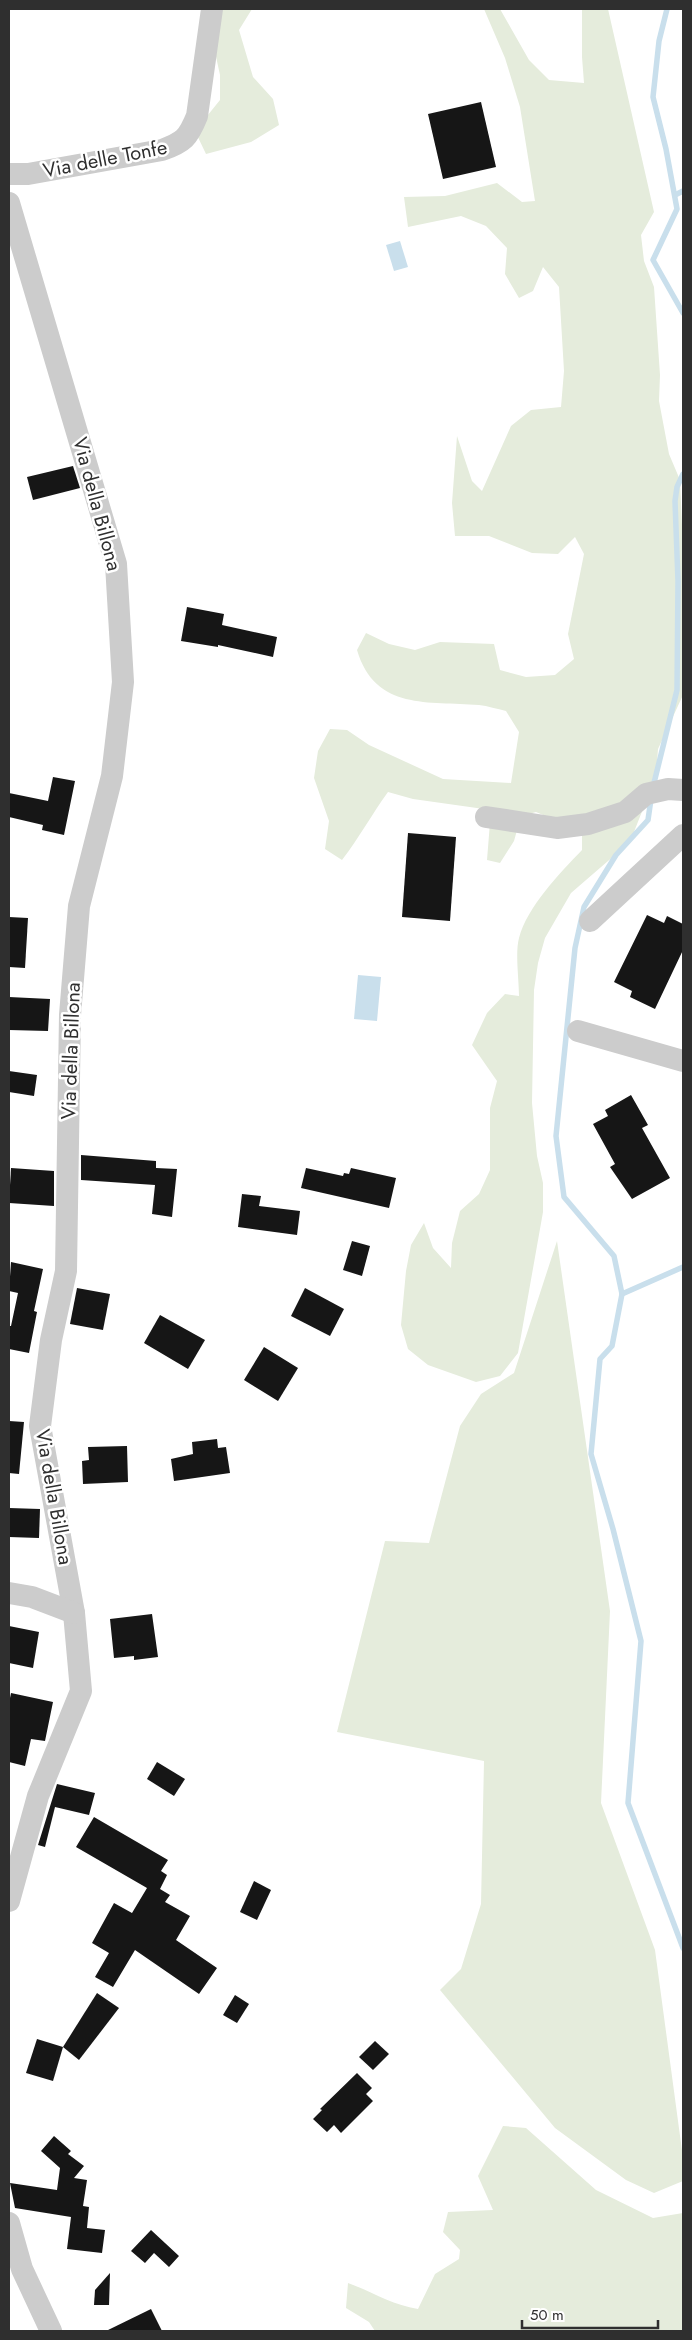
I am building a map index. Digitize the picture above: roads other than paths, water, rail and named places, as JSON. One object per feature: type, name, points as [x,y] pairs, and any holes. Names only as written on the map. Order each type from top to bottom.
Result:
[{"type":"street","name":"Via delle Tonfe","points":[[9,174],[28,174],[162,150],[182,143],[190,132],[197,116],[212,9]]},
{"type":"street","name":"Via della Billona","points":[[9,203],[116,564],[124,682],[112,776],[79,906],[70,1016],[66,1271],[50,1340],[40,1426],[74,1613],[81,1691],[16,1847],[9,1901]]},
{"type":"street","points":[[486,817],[557,828],[588,824],[624,812],[646,794],[676,789]]},
{"type":"street","points":[[590,921],[683,836]]},
{"type":"street","points":[[578,1031],[683,1060]]},
{"type":"street","points":[[9,1592],[32,1597],[74,1613]]},
{"type":"street","points":[[9,2223],[22,2269],[50,2331]]},
{"type":"water","points":[[400,241],[408,267],[394,271],[386,245]]},
{"type":"water","points":[[358,975],[381,977],[377,1021],[354,1019]]},
{"type":"waterway","points":[[667,9],[659,41],[653,97],[666,149],[677,209],[653,260],[683,313]]},
{"type":"waterway","points":[[675,195],[683,191]]},
{"type":"waterway","points":[[653,787],[677,690],[678,581],[675,501],[677,487],[683,474]]},
{"type":"waterway","points":[[651,799],[648,820],[616,855],[584,907],[575,948],[556,1136],[564,1197],[614,1256],[622,1294],[612,1346],[600,1359],[591,1454],[613,1529],[641,1641],[628,1803],[683,1948]]},
{"type":"waterway","points":[[622,1294],[683,1267]]}]
